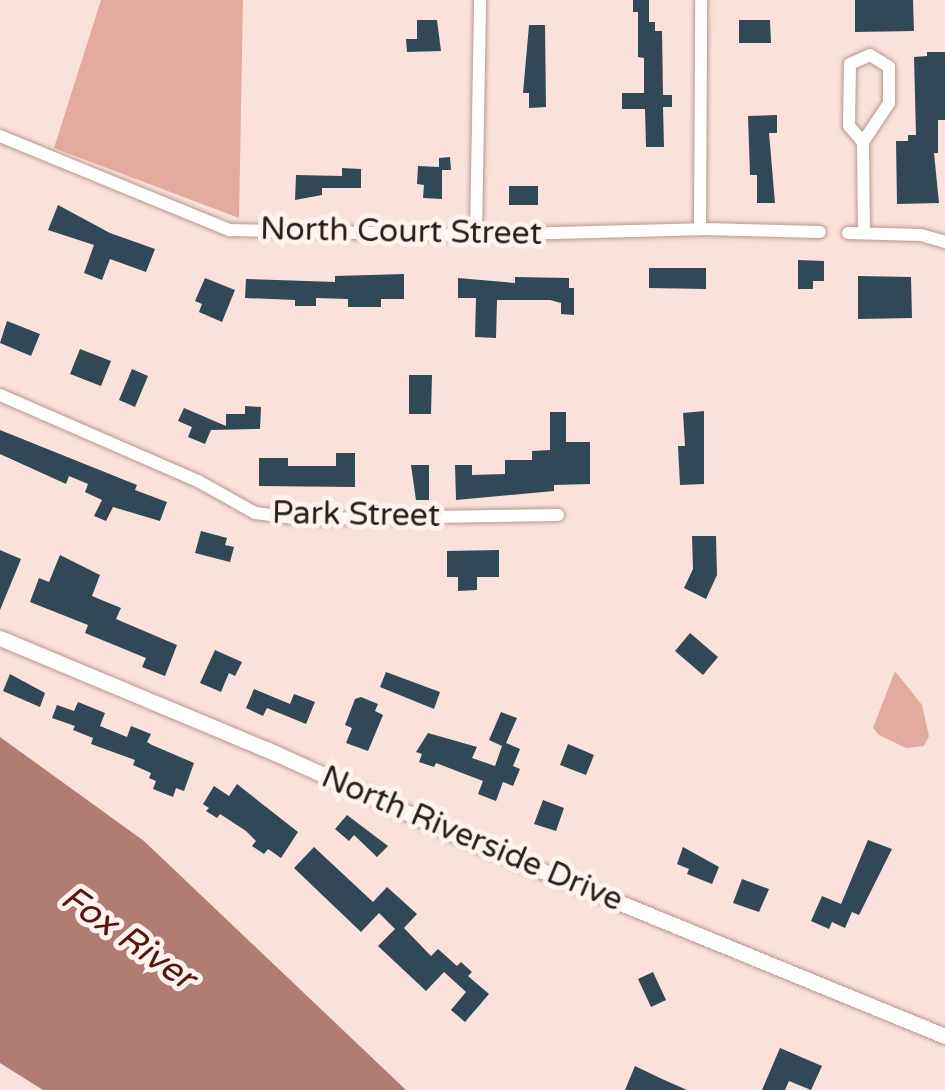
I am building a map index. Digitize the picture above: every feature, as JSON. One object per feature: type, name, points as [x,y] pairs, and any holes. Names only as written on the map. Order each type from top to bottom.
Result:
[{"type":"street","points":[[476,236],[480,0]]},
{"type":"street","points":[[700,0],[700,229]]},
{"type":"street","points":[[863,142],[849,126],[850,64],[870,55],[889,67],[889,104],[863,142],[864,234]]},
{"type":"street","name":"North Court Street","points":[[0,136],[229,230],[476,236],[700,229],[820,232]]},
{"type":"street","points":[[848,233],[921,235],[945,242]]},
{"type":"street","name":"Park Street","points":[[0,394],[198,481],[256,514],[304,519],[558,516]]},
{"type":"street","name":"North Riverside Drive","points":[[0,638],[264,748],[478,845],[945,1036]]},
{"type":"shaded area","points":[[101,0],[243,0],[239,218],[54,148]]},
{"type":"shaded area","points":[[895,671],[922,705],[929,736],[924,746],[906,748],[873,728]]},
{"type":"water","name":"Fox River","points":[[0,737],[144,841],[406,1090],[43,1090],[0,1063]]},
{"type":"building","points":[[633,0],[649,0],[649,22],[655,22],[655,31],[662,31],[663,95],[672,95],[672,107],[663,107],[664,147],[646,147],[645,109],[622,109],[622,93],[644,93],[644,58],[638,57],[638,12],[633,12]]},
{"type":"building","points":[[855,0],[913,0],[914,31],[855,32]]},
{"type":"building","points":[[417,20],[437,20],[441,51],[407,52],[406,39],[417,39]]},
{"type":"building","points":[[739,20],[770,20],[771,43],[739,43]]},
{"type":"building","points":[[529,25],[545,25],[546,107],[529,108],[529,93],[523,93]]},
{"type":"building","points":[[927,52],[945,52],[945,120],[938,120],[938,153],[934,153],[939,203],[897,204],[896,141],[908,141],[908,135],[916,135],[914,57],[927,56]]},
{"type":"building","points":[[777,115],[777,133],[769,133],[775,203],[757,203],[757,175],[750,175],[748,116]]},
{"type":"building","points":[[450,157],[451,170],[442,170],[442,199],[423,198],[424,185],[417,184],[418,166],[439,167],[439,158]]},
{"type":"building","points":[[342,168],[361,169],[361,188],[322,188],[322,195],[295,200],[296,175],[342,176]]},
{"type":"building","points":[[509,186],[538,186],[538,205],[509,205]]},
{"type":"building","points":[[58,205],[110,233],[155,249],[146,272],[110,259],[102,280],[84,273],[94,245],[48,230]]},
{"type":"building","points":[[798,260],[824,261],[824,281],[813,281],[813,289],[798,289]]},
{"type":"building","points":[[649,268],[706,268],[706,289],[649,288]]},
{"type":"building","points":[[404,274],[404,299],[381,299],[381,307],[348,307],[348,299],[316,298],[316,306],[295,306],[295,300],[245,298],[246,279],[335,282],[335,276]]},
{"type":"building","points":[[858,276],[911,277],[912,318],[858,319]]},
{"type":"building","points":[[515,277],[569,278],[569,288],[574,288],[574,315],[561,314],[561,303],[550,300],[497,300],[496,338],[475,337],[476,298],[458,298],[458,278],[515,283]]},
{"type":"building","points":[[205,278],[235,290],[222,322],[199,312],[202,304],[195,301]]},
{"type":"building","points":[[7,321],[40,334],[31,356],[0,343]]},
{"type":"building","points":[[80,349],[111,361],[101,386],[70,374]]},
{"type":"building","points":[[132,369],[148,376],[135,407],[119,400]]},
{"type":"building","points":[[409,375],[432,375],[431,414],[409,414]]},
{"type":"building","points":[[245,406],[261,407],[260,429],[211,430],[205,444],[188,437],[192,427],[178,421],[184,408],[226,426],[226,414],[245,414]]},
{"type":"building","points":[[704,411],[704,484],[680,485],[678,446],[685,446],[683,413]]},
{"type":"building","points":[[550,412],[566,412],[566,442],[590,442],[590,484],[554,485],[554,491],[456,500],[455,465],[472,465],[472,475],[505,474],[505,460],[532,460],[532,451],[550,450]]},
{"type":"building","points":[[0,430],[137,485],[135,490],[167,502],[160,521],[113,507],[106,521],[94,516],[102,500],[85,492],[88,484],[69,476],[66,484],[0,454]]},
{"type":"building","points":[[336,453],[355,453],[355,487],[259,486],[259,458],[288,458],[288,466],[336,466]]},
{"type":"building","points":[[411,465],[429,465],[429,500],[416,500]]},
{"type":"building","points":[[201,531],[227,538],[225,545],[234,547],[230,562],[195,553]]},
{"type":"building","points":[[692,536],[716,536],[717,575],[706,599],[684,588],[693,569]]},
{"type":"building","points":[[0,550],[21,559],[0,610]]},
{"type":"building","points":[[499,550],[499,577],[477,577],[477,590],[458,591],[458,577],[447,577],[447,551]]},
{"type":"building","points":[[60,555],[100,575],[92,596],[121,608],[116,619],[177,645],[165,676],[142,667],[146,658],[85,633],[88,625],[30,602],[39,578],[49,582]]},
{"type":"building","points":[[690,633],[718,657],[703,675],[675,651]]},
{"type":"building","points":[[215,650],[242,662],[235,676],[229,673],[221,692],[200,683]]},
{"type":"building","points":[[386,672],[440,692],[434,709],[380,687]]},
{"type":"building","points":[[10,674],[45,693],[40,707],[3,691]]},
{"type":"building","points":[[254,689],[290,704],[294,694],[315,702],[306,724],[267,708],[263,716],[246,708]]},
{"type":"building","points":[[361,697],[378,704],[375,711],[383,715],[368,751],[346,743],[352,728],[345,725],[355,699]]},
{"type":"building","points":[[78,702],[105,713],[100,726],[127,737],[131,726],[151,734],[147,742],[152,745],[194,763],[184,791],[176,788],[173,797],[153,789],[156,781],[149,778],[151,773],[133,765],[135,760],[91,744],[93,738],[73,730],[75,726],[52,718],[57,705],[74,711]]},
{"type":"building","points":[[501,712],[517,718],[506,743],[520,749],[513,766],[520,769],[513,786],[503,782],[496,801],[478,794],[483,781],[436,763],[434,767],[419,762],[422,754],[416,752],[428,733],[477,747],[472,758],[495,766],[502,746],[489,740]]},
{"type":"building","points":[[568,744],[594,755],[586,775],[560,765]]},
{"type":"building","points":[[237,784],[298,832],[281,858],[268,849],[264,854],[252,846],[256,841],[246,831],[220,814],[217,818],[206,811],[209,808],[203,804],[214,786],[229,796]]},
{"type":"building","points":[[543,800],[564,808],[556,831],[534,824]]},
{"type":"building","points":[[347,815],[388,846],[377,857],[354,835],[349,841],[335,829]]},
{"type":"building","points":[[868,840],[892,849],[859,915],[852,912],[845,928],[832,922],[829,929],[811,921],[822,896],[841,904]]},
{"type":"building","points":[[314,847],[373,902],[387,887],[417,914],[404,928],[431,956],[438,949],[457,966],[461,962],[472,972],[468,976],[489,994],[465,1022],[451,1010],[466,992],[444,972],[426,991],[378,946],[395,929],[379,913],[361,932],[294,868]]},
{"type":"building","points":[[683,847],[719,867],[712,884],[687,874],[689,869],[677,864]]},
{"type":"building","points":[[742,879],[769,889],[759,912],[733,903]]},
{"type":"building","points":[[653,972],[666,1000],[651,1007],[638,979]]},
{"type":"building","points":[[780,1048],[822,1066],[811,1090],[789,1081],[785,1090],[762,1090]]},
{"type":"building","points":[[635,1066],[662,1079],[687,1090],[625,1090]]}]
